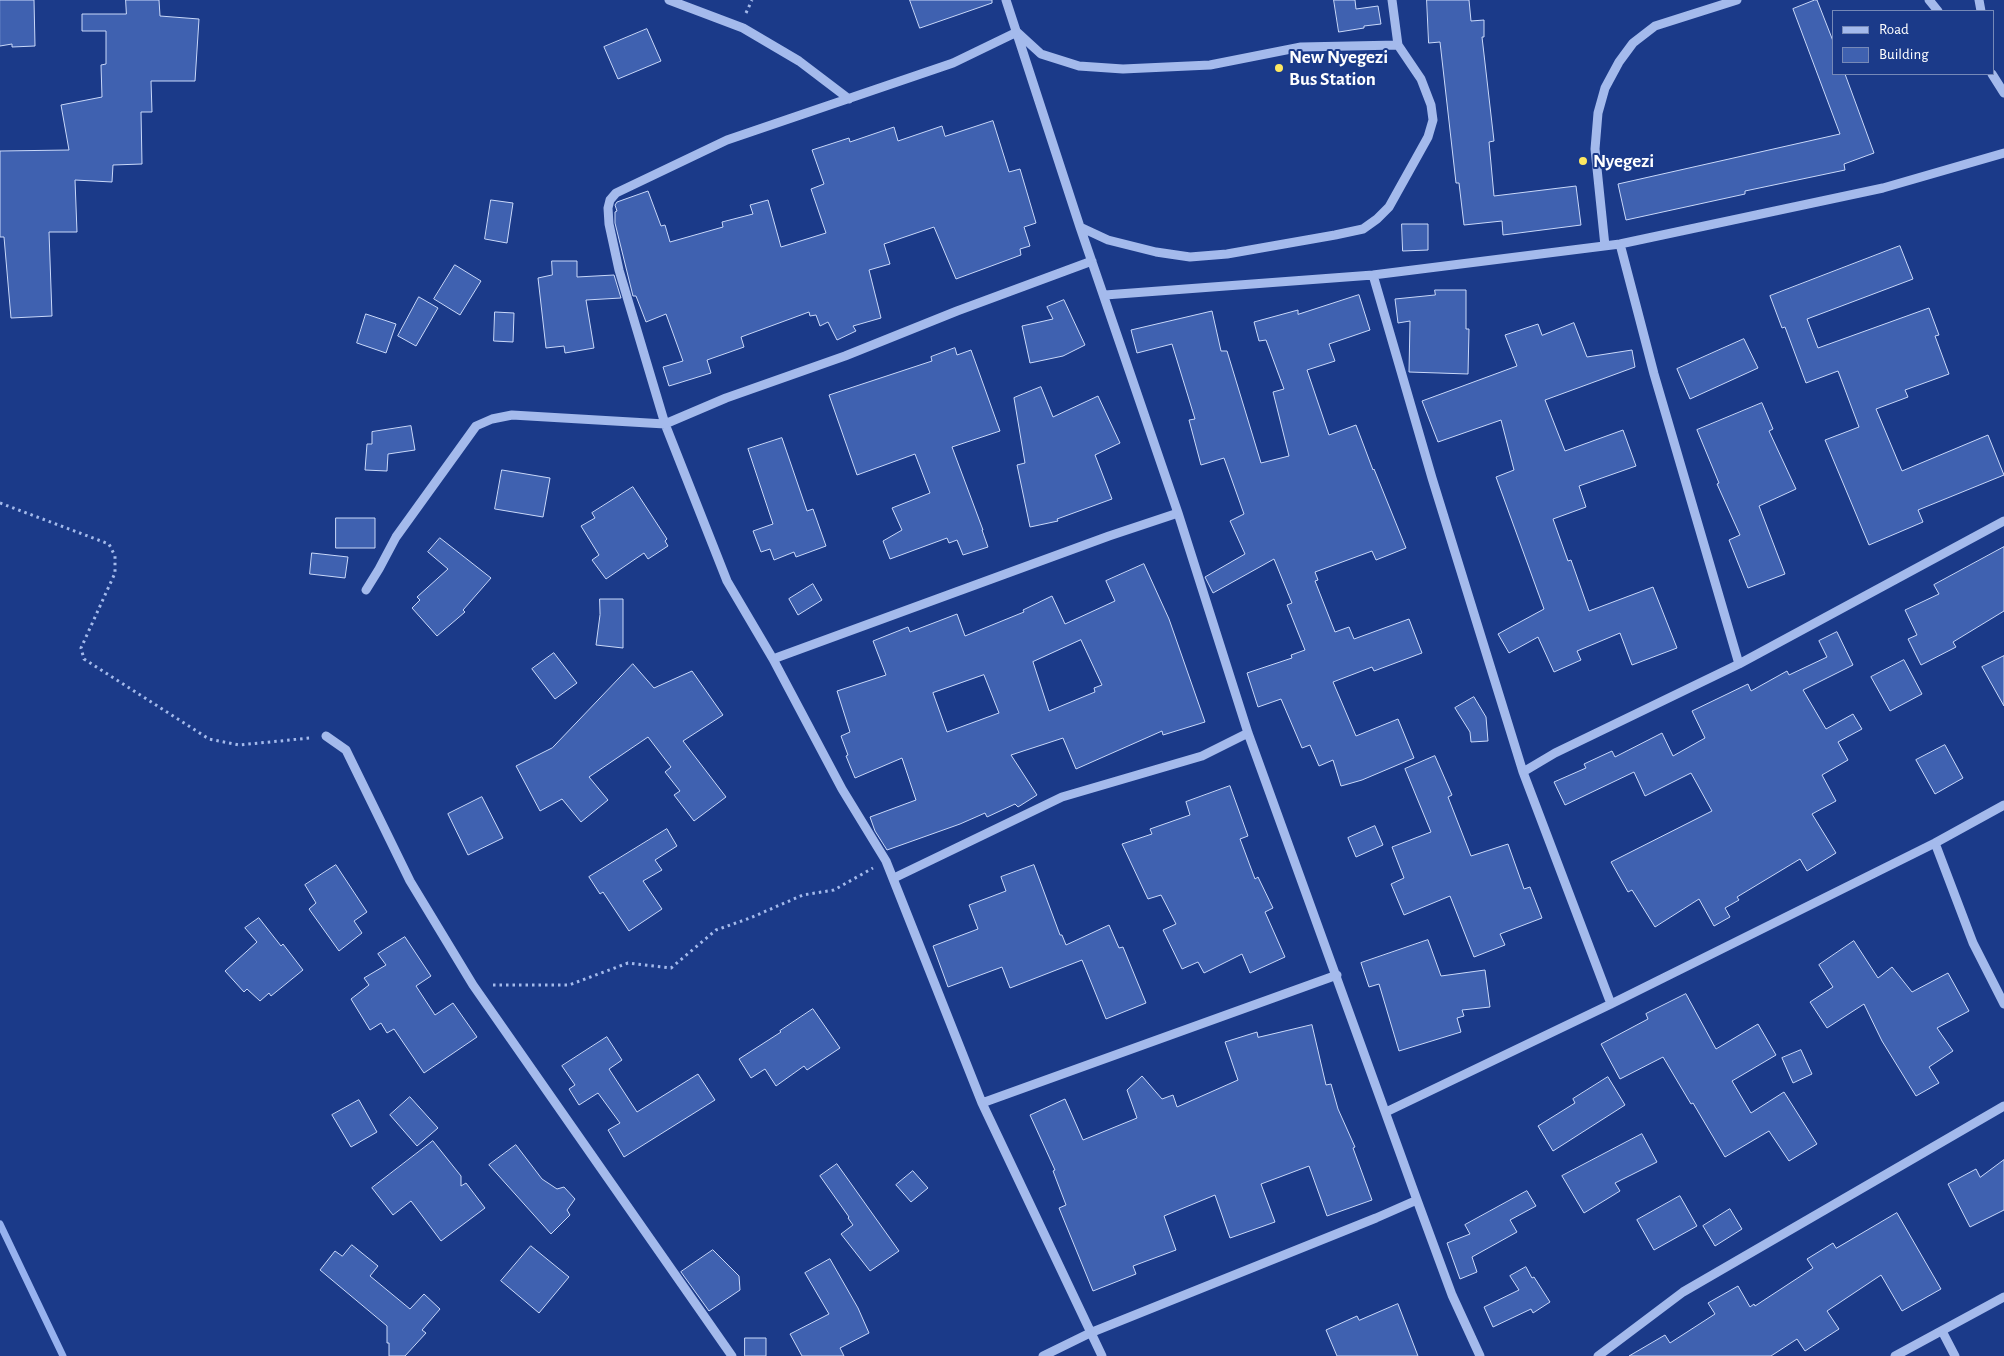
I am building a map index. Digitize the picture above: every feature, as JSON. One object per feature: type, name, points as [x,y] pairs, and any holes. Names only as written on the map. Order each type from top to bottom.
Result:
[{"type":"street","points":[[669,0],[743,28],[799,61],[849,99]]},
{"type":"street","points":[[1006,0],[1080,227],[1105,294],[1178,513],[1248,733],[1452,1295],[1480,1356]]},
{"type":"street","points":[[1080,227],[1108,240],[1156,252],[1190,257],[1227,254],[1363,229],[1377,219],[1389,207],[1428,137],[1433,120],[1431,105],[1421,79],[1398,45],[1392,0]]},
{"type":"street","points":[[1605,246],[1595,149],[1598,113],[1605,88],[1619,62],[1633,42],[1655,26],[1737,0]]},
{"type":"street","points":[[1929,0],[1937,10]]},
{"type":"street","points":[[1017,32],[953,63],[728,140],[616,193],[610,200],[608,208],[609,224],[619,270],[665,424],[728,580],[773,659],[842,789],[886,861],[982,1103],[1102,1356]]},
{"type":"street","points":[[1017,32],[1042,54],[1079,66],[1123,69],[1210,65],[1301,47],[1398,45]]},
{"type":"street","points":[[1993,75],[2004,93]]},
{"type":"street","points":[[1105,294],[1373,275],[1620,244],[1883,188],[2004,153]]},
{"type":"street","points":[[1620,244],[1654,374],[1739,664]]},
{"type":"street","points":[[366,590],[396,537],[476,426],[492,419],[512,415],[665,424],[726,398],[844,356],[957,311],[1092,261]]},
{"type":"street","points":[[1373,275],[1432,478],[1524,772],[1611,1004]]},
{"type":"street","points":[[773,659],[1178,513]]},
{"type":"street","points":[[1524,772],[1555,754],[1739,664],[2004,521]]},
{"type":"street","points":[[894,878],[1062,797],[1202,756],[1248,733]]},
{"type":"street","points":[[326,736],[346,750],[410,881],[473,985],[732,1356]]},
{"type":"street","points":[[1386,1112],[1611,1004],[1935,842],[2004,805]]},
{"type":"street","points":[[1935,842],[1973,943],[2004,1004]]},
{"type":"street","points":[[982,1103],[1337,975]]},
{"type":"street","points":[[1598,1356],[1683,1292],[2004,1106]]},
{"type":"street","points":[[1044,1356],[1090,1333],[1417,1200]]},
{"type":"street","points":[[1895,1356],[2004,1297]]},
{"type":"street","points":[[1942,1331],[1955,1356]]},
{"type":"path","points":[[0,503],[109,544],[115,556],[115,573],[81,648],[84,658],[209,739],[239,745],[326,736]]},
{"type":"path","points":[[473,985],[569,985],[628,963],[671,968],[716,930],[750,918],[803,895],[834,890],[886,861]]},
{"type":"building","points":[[0,0],[34,0],[35,46],[12,47],[12,44],[0,46]]},
{"type":"building","points":[[126,0],[159,0],[160,16],[199,19],[195,81],[151,81],[152,112],[141,112],[142,164],[113,165],[112,182],[75,180],[77,232],[49,232],[52,316],[11,318],[4,237],[0,237],[0,151],[69,150],[61,105],[102,97],[101,65],[106,64],[106,31],[82,31],[82,14],[126,14]]},
{"type":"building","points":[[910,0],[992,0],[992,3],[920,28]]},
{"type":"building","points":[[1334,0],[1355,0],[1356,9],[1378,6],[1381,24],[1339,32]]},
{"type":"building","points":[[1427,0],[1469,0],[1471,21],[1484,20],[1484,37],[1482,37],[1494,141],[1489,142],[1494,196],[1576,186],[1581,225],[1503,235],[1502,221],[1464,225],[1459,183],[1456,183],[1440,42],[1429,43]]},
{"type":"building","points":[[1817,0],[1832,38],[1832,75],[1845,75],[1874,153],[1844,164],[1845,170],[1745,191],[1745,194],[1626,220],[1618,184],[1840,134],[1793,9]]},
{"type":"building","points":[[647,29],[661,61],[618,79],[604,47]]},
{"type":"building","points":[[993,121],[1009,172],[1020,169],[1036,223],[1024,227],[1030,246],[1020,249],[1021,255],[956,279],[934,227],[884,244],[890,264],[869,270],[881,318],[853,326],[856,331],[837,340],[828,322],[820,326],[816,315],[810,316],[809,312],[741,337],[744,347],[707,360],[711,373],[669,386],[663,367],[683,361],[666,314],[646,322],[636,296],[633,296],[615,223],[615,212],[617,211],[615,205],[617,202],[648,191],[661,226],[665,225],[670,242],[723,227],[722,222],[753,214],[750,205],[768,200],[781,247],[826,233],[811,189],[824,184],[812,150],[849,138],[850,142],[894,127],[898,141],[942,126],[945,136]]},
{"type":"building","points":[[491,200],[513,203],[507,243],[485,239]]},
{"type":"building","points":[[1402,224],[1428,224],[1428,250],[1403,251]]},
{"type":"building","points":[[1900,246],[1913,279],[1807,319],[1818,348],[1929,308],[1939,335],[1935,336],[1949,374],[1905,390],[1908,397],[1876,409],[1902,471],[1988,435],[2004,475],[1918,510],[1923,522],[1869,545],[1825,440],[1859,427],[1838,371],[1806,383],[1785,327],[1782,328],[1770,296]]},
{"type":"building","points":[[552,261],[577,261],[577,277],[614,275],[621,298],[586,300],[594,348],[565,353],[564,346],[546,348],[538,278],[552,275]]},
{"type":"building","points":[[455,265],[481,281],[460,315],[434,299]]},
{"type":"building","points":[[1435,290],[1466,290],[1466,329],[1469,329],[1468,374],[1409,372],[1410,321],[1398,323],[1395,299],[1435,295]]},
{"type":"building","points":[[1359,295],[1370,330],[1329,344],[1335,361],[1307,370],[1329,435],[1356,425],[1406,548],[1376,560],[1372,551],[1315,572],[1318,580],[1315,581],[1335,632],[1349,627],[1354,639],[1409,619],[1422,653],[1374,671],[1372,667],[1333,682],[1356,736],[1398,719],[1414,758],[1362,780],[1341,786],[1333,760],[1319,766],[1310,745],[1302,748],[1281,699],[1258,707],[1247,673],[1292,658],[1291,655],[1305,650],[1287,605],[1292,603],[1274,559],[1213,593],[1205,577],[1245,554],[1230,521],[1244,514],[1224,458],[1201,465],[1189,420],[1195,419],[1172,344],[1137,353],[1131,330],[1212,311],[1221,351],[1227,351],[1261,463],[1289,456],[1273,392],[1284,389],[1266,340],[1259,341],[1254,322],[1298,310],[1298,314]]},
{"type":"building","points":[[419,297],[438,308],[416,346],[398,336]]},
{"type":"building","points":[[1064,300],[1085,345],[1063,356],[1030,363],[1022,326],[1053,319],[1047,307]]},
{"type":"building","points":[[495,312],[514,313],[513,342],[494,341]]},
{"type":"building","points":[[366,314],[396,324],[386,353],[357,343]]},
{"type":"building","points":[[1574,323],[1587,357],[1632,350],[1635,367],[1545,400],[1565,451],[1623,430],[1636,466],[1579,486],[1586,507],[1553,519],[1568,561],[1571,560],[1589,611],[1653,587],[1677,648],[1632,665],[1620,633],[1577,651],[1581,660],[1554,672],[1538,637],[1509,653],[1498,634],[1544,609],[1496,477],[1514,470],[1501,420],[1438,442],[1422,401],[1517,366],[1505,335],[1538,324],[1542,335]]},
{"type":"building","points":[[1744,339],[1758,368],[1690,399],[1677,369]]},
{"type":"building","points":[[955,348],[957,355],[971,350],[1000,431],[952,447],[988,547],[963,555],[957,540],[949,543],[947,538],[890,559],[883,541],[902,530],[892,508],[930,493],[915,454],[857,475],[829,395],[932,361],[931,357]]},
{"type":"building","points":[[1041,387],[1053,417],[1098,396],[1120,443],[1095,455],[1112,499],[1057,519],[1058,521],[1030,527],[1017,465],[1025,463],[1014,398]]},
{"type":"building","points":[[1762,403],[1773,429],[1769,431],[1796,489],[1759,506],[1785,574],[1748,588],[1729,540],[1740,535],[1717,484],[1719,483],[1697,430]]},
{"type":"building","points":[[411,426],[415,450],[388,454],[387,471],[365,470],[367,444],[372,444],[372,432]]},
{"type":"building","points":[[782,438],[807,511],[813,509],[826,546],[796,557],[794,552],[774,560],[770,549],[761,552],[753,531],[773,524],[748,449]]},
{"type":"building","points":[[502,470],[550,478],[543,517],[495,509]]},
{"type":"building","points":[[633,487],[667,539],[665,541],[668,546],[648,559],[644,553],[606,579],[592,560],[599,555],[581,526],[595,518],[592,513]]},
{"type":"building","points":[[336,518],[375,518],[375,548],[336,548]]},
{"type":"building","points":[[440,538],[491,578],[463,610],[465,612],[437,636],[412,608],[420,600],[417,597],[448,569],[428,552]]},
{"type":"building","points":[[2004,547],[2004,611],[1953,642],[1956,647],[1921,665],[1908,639],[1917,635],[1905,610],[1939,594],[1934,585]]},
{"type":"building","points":[[312,553],[348,557],[345,578],[310,574]]},
{"type":"building","points":[[1144,564],[1169,619],[1205,722],[1163,735],[1162,731],[1076,769],[1063,738],[1011,755],[1037,795],[1018,807],[1015,804],[987,817],[985,813],[887,850],[875,831],[870,817],[916,800],[902,758],[855,778],[846,756],[848,755],[841,736],[850,732],[837,691],[886,675],[873,641],[908,627],[910,632],[957,614],[965,636],[1024,612],[1023,610],[1052,596],[1065,624],[1115,601],[1106,581]],"holes":[[[1081,640],[1102,685],[1094,688],[1095,692],[1049,711],[1033,662]],[[984,675],[999,713],[947,732],[933,693]]]},
{"type":"building","points":[[813,584],[822,600],[798,615],[789,599]]},
{"type":"building","points":[[600,599],[623,599],[623,648],[596,645]]},
{"type":"building","points":[[1837,632],[1853,665],[1803,690],[1826,729],[1853,714],[1862,729],[1838,742],[1848,760],[1822,775],[1836,801],[1812,814],[1836,853],[1807,871],[1800,859],[1737,897],[1739,900],[1725,908],[1730,917],[1714,926],[1699,899],[1655,927],[1632,890],[1628,892],[1611,862],[1712,811],[1691,773],[1645,796],[1634,772],[1565,805],[1554,782],[1586,768],[1584,764],[1612,751],[1615,757],[1662,733],[1673,756],[1705,738],[1692,711],[1748,684],[1751,691],[1787,671],[1789,675],[1827,657],[1819,641]]},
{"type":"building","points":[[554,653],[577,683],[555,699],[532,669]]},
{"type":"building","points":[[2004,656],[2004,706],[1982,667]]},
{"type":"building","points":[[1904,660],[1922,694],[1890,711],[1871,677]]},
{"type":"building","points":[[633,664],[654,688],[692,671],[723,715],[683,741],[726,797],[694,821],[674,795],[680,791],[665,772],[671,767],[648,737],[589,777],[608,800],[581,822],[562,799],[540,811],[516,766],[552,748]]},
{"type":"building","points":[[1474,697],[1486,717],[1488,741],[1471,742],[1470,732],[1455,708]]},
{"type":"building","points":[[1945,745],[1963,778],[1935,794],[1916,760]]},
{"type":"building","points":[[1435,756],[1452,795],[1448,797],[1471,856],[1508,844],[1524,889],[1530,887],[1542,918],[1500,934],[1505,945],[1474,957],[1450,896],[1404,915],[1391,884],[1404,878],[1392,847],[1431,832],[1405,769]]},
{"type":"building","points":[[1230,786],[1248,836],[1240,839],[1255,879],[1258,877],[1273,908],[1265,912],[1285,957],[1250,973],[1242,954],[1204,973],[1198,962],[1182,969],[1163,930],[1176,924],[1161,895],[1148,899],[1122,844],[1152,834],[1150,829],[1190,815],[1186,802]]},
{"type":"building","points":[[482,797],[503,838],[468,855],[448,814]]},
{"type":"building","points":[[1375,826],[1383,845],[1356,857],[1348,838]]},
{"type":"building","points":[[667,829],[677,846],[655,860],[662,870],[643,881],[662,909],[629,931],[603,892],[600,894],[589,877]]},
{"type":"building","points":[[336,865],[367,912],[354,921],[362,933],[339,951],[309,909],[316,903],[305,885]]},
{"type":"building","points":[[1034,865],[1060,935],[1062,935],[1066,945],[1109,925],[1119,948],[1123,947],[1146,1003],[1106,1019],[1082,960],[1010,988],[1002,967],[948,987],[933,946],[978,929],[969,905],[1006,891],[1001,877]]},
{"type":"building","points":[[259,918],[281,946],[283,944],[303,970],[271,996],[269,993],[260,1001],[247,989],[244,992],[225,971],[257,942],[245,928]]},
{"type":"building","points":[[405,937],[431,976],[416,986],[435,1015],[453,1003],[477,1037],[424,1073],[394,1029],[387,1033],[381,1023],[370,1030],[351,999],[369,985],[364,978],[386,965],[378,954]]},
{"type":"building","points":[[1428,940],[1441,976],[1485,970],[1490,1007],[1462,1010],[1464,1016],[1457,1018],[1461,1032],[1399,1051],[1379,984],[1369,987],[1361,963]]},
{"type":"building","points":[[1854,941],[1878,978],[1892,967],[1912,992],[1948,973],[1969,1011],[1937,1028],[1953,1051],[1929,1067],[1939,1083],[1916,1096],[1882,1041],[1864,1004],[1827,1028],[1810,1002],[1833,987],[1819,965]]},
{"type":"building","points":[[1686,994],[1716,1049],[1758,1024],[1776,1055],[1732,1081],[1751,1113],[1784,1092],[1817,1144],[1789,1161],[1769,1131],[1725,1157],[1663,1057],[1620,1079],[1601,1044],[1648,1019],[1646,1014]]},
{"type":"building","points":[[813,1009],[840,1048],[807,1070],[804,1066],[776,1086],[765,1069],[751,1078],[739,1059]]},
{"type":"building","points":[[1312,1025],[1326,1085],[1331,1084],[1338,1109],[1355,1147],[1353,1148],[1372,1200],[1327,1216],[1309,1166],[1261,1184],[1275,1222],[1230,1238],[1215,1195],[1164,1216],[1176,1250],[1133,1266],[1136,1274],[1093,1291],[1059,1208],[1066,1205],[1053,1171],[1055,1170],[1030,1115],[1065,1099],[1083,1140],[1137,1118],[1127,1090],[1142,1076],[1162,1099],[1173,1095],[1177,1107],[1238,1080],[1225,1042],[1257,1032],[1258,1037]]},
{"type":"building","points":[[607,1037],[622,1060],[609,1069],[637,1112],[698,1074],[715,1100],[624,1157],[608,1130],[620,1123],[598,1093],[579,1105],[569,1089],[575,1085],[562,1066]]},
{"type":"building","points":[[1801,1050],[1812,1074],[1793,1083],[1782,1058]]},
{"type":"building","points":[[1608,1077],[1625,1105],[1553,1151],[1538,1126],[1575,1103],[1573,1099]]},
{"type":"building","points":[[410,1097],[438,1128],[417,1146],[390,1115]]},
{"type":"building","points":[[359,1100],[377,1132],[351,1147],[332,1115]]},
{"type":"building","points":[[1642,1134],[1657,1162],[1615,1183],[1620,1191],[1584,1213],[1562,1176]]},
{"type":"building","points":[[433,1141],[461,1176],[461,1186],[466,1183],[485,1208],[441,1241],[411,1201],[393,1215],[372,1188]]},
{"type":"building","points":[[516,1145],[542,1179],[557,1189],[564,1187],[575,1199],[567,1210],[570,1215],[551,1234],[489,1165]]},
{"type":"building","points":[[2004,1160],[2004,1210],[1970,1227],[1948,1184],[1976,1169],[1980,1177]]},
{"type":"building","points":[[837,1164],[899,1251],[870,1271],[841,1234],[853,1225],[820,1176]]},
{"type":"building","points":[[913,1171],[928,1188],[911,1202],[896,1185]]},
{"type":"building","points":[[1527,1191],[1536,1206],[1510,1220],[1517,1232],[1472,1257],[1477,1272],[1460,1279],[1447,1243],[1470,1234],[1465,1225]]},
{"type":"building","points":[[1680,1196],[1697,1226],[1654,1250],[1637,1220]]},
{"type":"building","points":[[1730,1209],[1742,1229],[1715,1246],[1703,1226]]},
{"type":"building","points":[[1897,1213],[1941,1289],[1902,1311],[1881,1275],[1827,1311],[1839,1329],[1805,1351],[1797,1339],[1771,1356],[1629,1356],[1665,1335],[1670,1343],[1715,1314],[1708,1303],[1738,1286],[1750,1307],[1754,1304],[1755,1306],[1813,1268],[1807,1259],[1833,1243],[1836,1248]]},
{"type":"building","points":[[352,1245],[378,1266],[370,1276],[410,1309],[424,1294],[440,1309],[422,1330],[426,1333],[405,1356],[389,1356],[387,1326],[320,1270],[335,1251],[342,1256]]},
{"type":"building","points":[[531,1246],[569,1277],[539,1313],[501,1281]]},
{"type":"building","points":[[713,1250],[739,1276],[740,1290],[709,1311],[681,1272]]},
{"type":"building","points":[[830,1259],[858,1308],[869,1333],[840,1348],[844,1356],[802,1356],[790,1334],[829,1314],[805,1273]]},
{"type":"building","points":[[1526,1267],[1550,1302],[1533,1313],[1531,1309],[1493,1327],[1484,1307],[1519,1290],[1510,1276]]},
{"type":"building","points":[[1398,1304],[1418,1356],[1337,1356],[1326,1330],[1357,1316],[1359,1320]]},
{"type":"building","points":[[745,1338],[766,1338],[766,1356],[745,1356]]},
{"type":"waterway","points":[[0,1224],[63,1356]]},
{"type":"place","name":"New Nyegezi Bus Station","points":[[1279,68]]},
{"type":"place","name":"Nyegezi","points":[[1583,161]]}]
